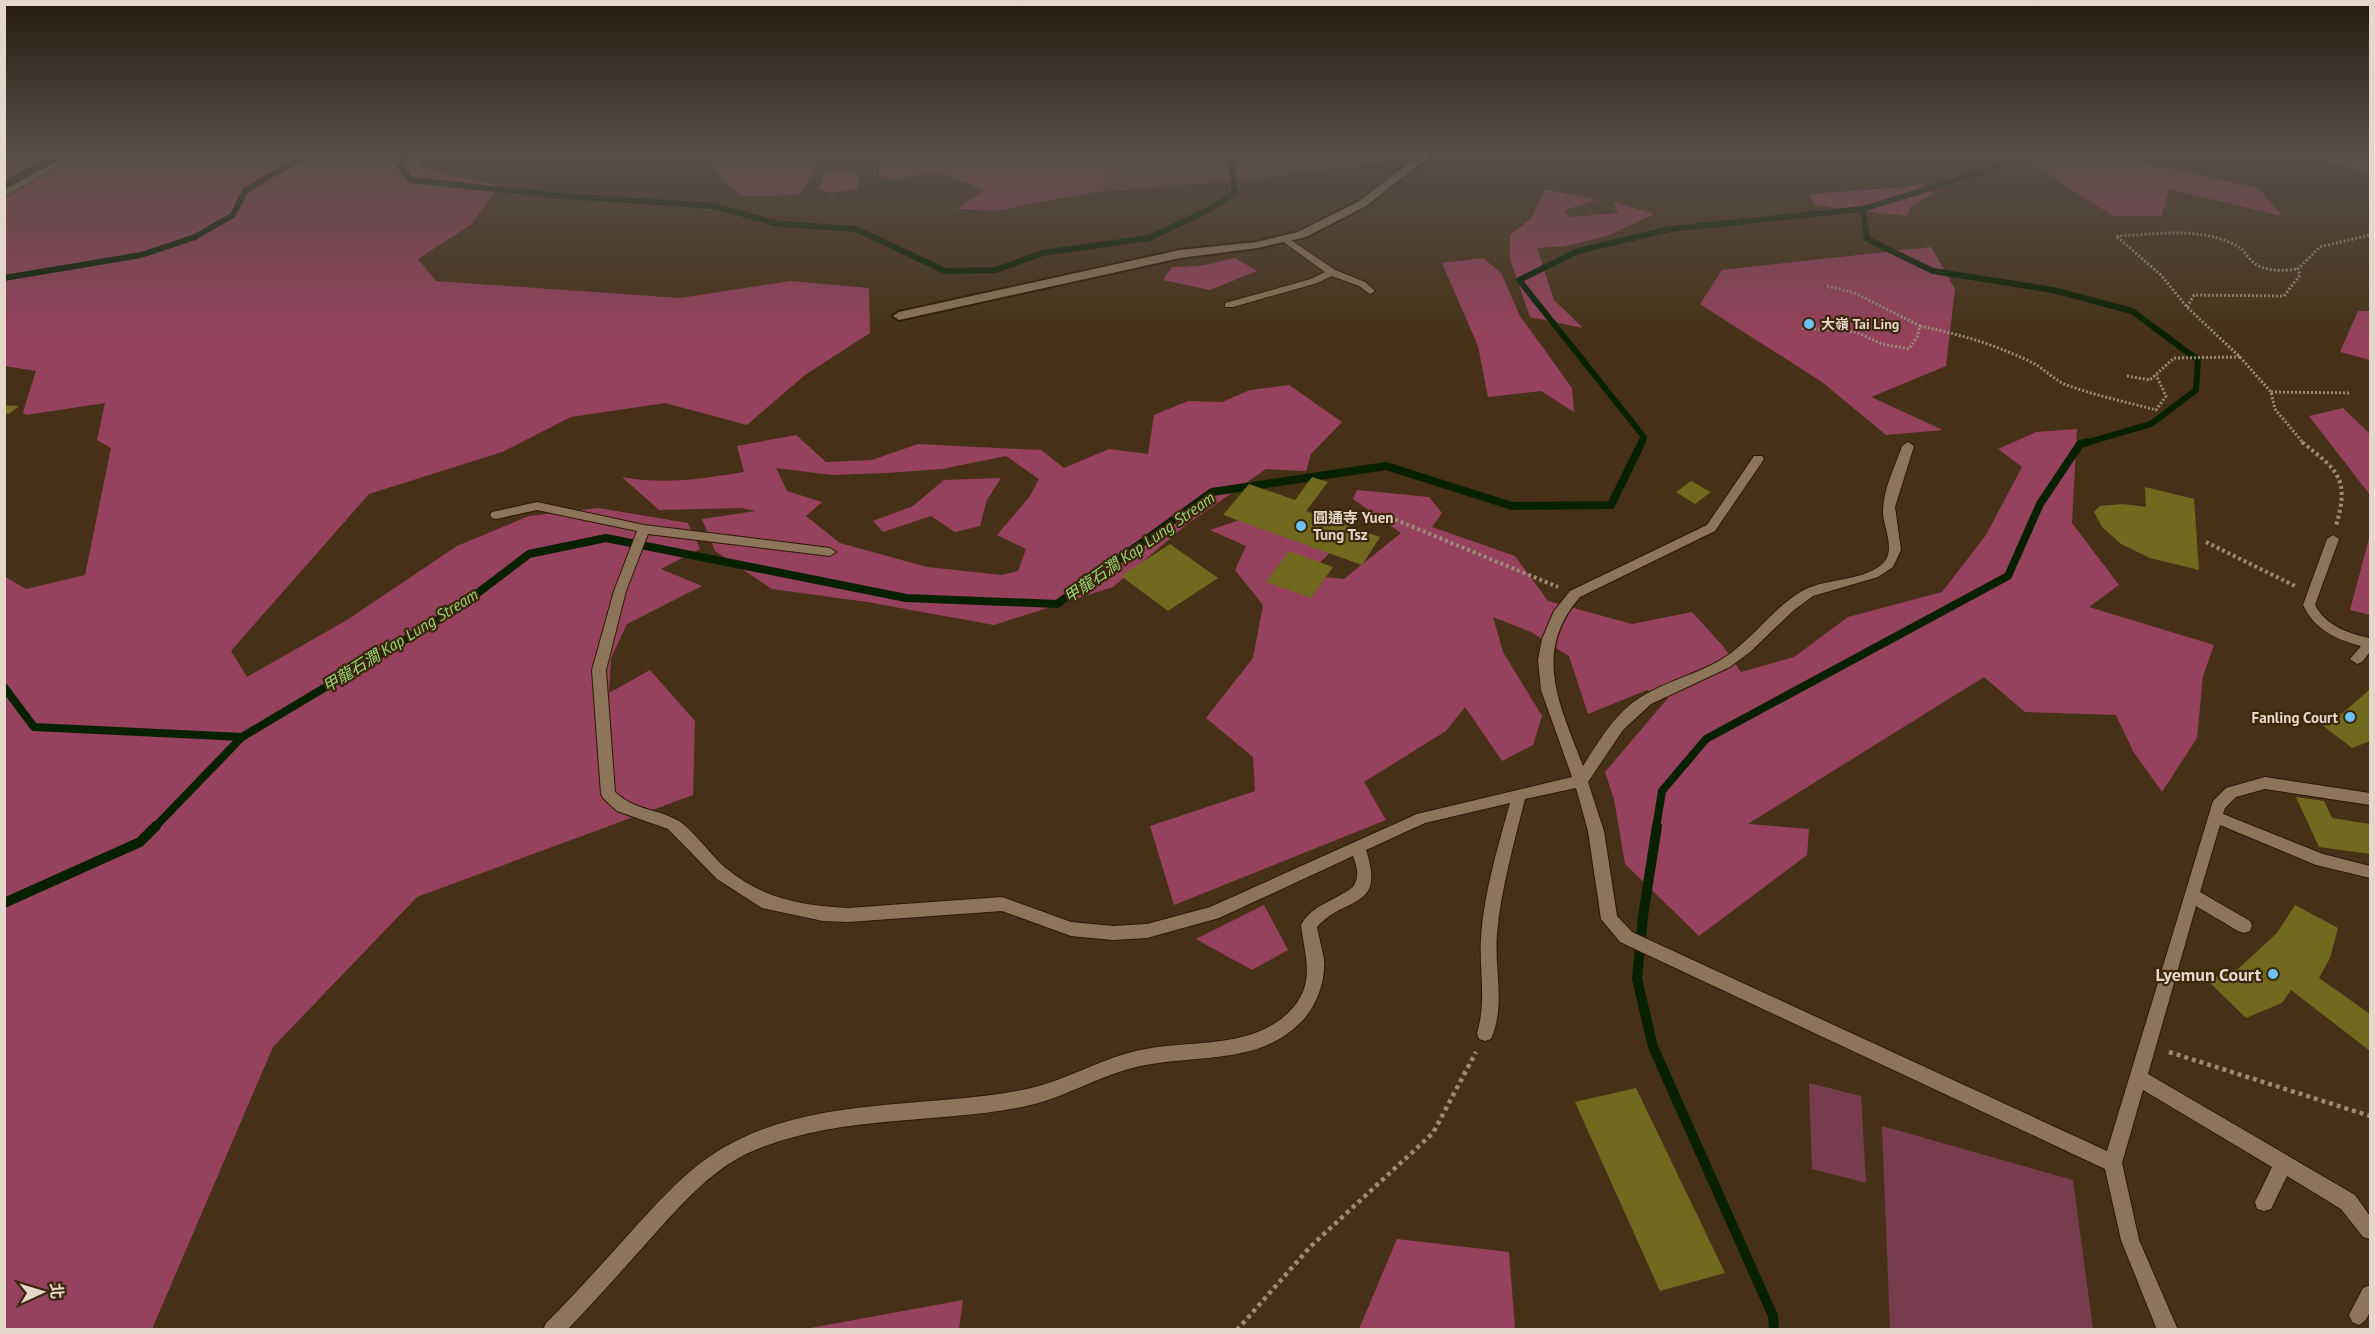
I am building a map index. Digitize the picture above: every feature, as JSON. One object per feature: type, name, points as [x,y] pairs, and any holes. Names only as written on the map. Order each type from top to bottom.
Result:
[{"type":"street","points":[[899,316],[1180,254],[1257,245],[1285,239],[1302,235],[1342,214]]},
{"type":"lane","points":[[1285,239],[1332,272],[1362,284],[1370,291]]},
{"type":"lane","points":[[1229,305],[1314,281],[1332,272]]},
{"type":"lane","points":[[640,539],[620,591],[599,670],[608,794],[622,807],[673,825],[722,874],[768,903],[823,914],[848,915],[1002,904],[1071,929],[1113,933],[1147,932],[1213,913],[1422,819],[1581,781],[1624,717],[1646,700],[1714,671],[1760,636],[1792,603],[1811,592],[1866,576],[1888,565],[1895,548],[1888,520],[1889,506],[1908,446]]},
{"type":"lane","points":[[1758,459],[1712,528],[1575,594],[1560,611],[1549,639],[1545,660],[1548,690],[1581,781],[1596,831],[1609,919],[1626,937],[2113,1163]]},
{"type":"lane","points":[[496,515],[537,506],[640,539],[830,552]]},
{"type":"lane","points":[[2333,539],[2309,604],[2312,611],[2325,625],[2350,638],[2370,644],[2357,659]]},
{"type":"lane","points":[[2168,1329],[2152,1299],[2130,1240],[2113,1163],[2218,805],[2231,792],[2265,783],[2370,799]]},
{"type":"lane","points":[[1485,1033],[1491,1013],[1488,937],[1498,876],[1519,795]]},
{"type":"lane","points":[[2215,817],[2321,860],[2370,872]]},
{"type":"lane","points":[[553,1329],[676,1197],[710,1167],[748,1144],[801,1126],[850,1117],[979,1106],[1029,1097],[1050,1092],[1140,1058],[1170,1052],[1232,1048],[1257,1043],[1279,1032],[1305,1004],[1313,983],[1316,962],[1309,926],[1314,917],[1357,894],[1365,884],[1366,873],[1358,848]]},
{"type":"lane","points":[[2192,895],[2244,926]]},
{"type":"lane","points":[[2139,1078],[2348,1202],[2370,1230]]},
{"type":"lane","points":[[2264,1202],[2284,1164]]},
{"type":"lane","points":[[2359,1315],[2370,1295]]},
{"type":"path","points":[[2333,539],[2343,503],[2340,479],[2327,462],[2298,439],[2275,410],[2271,392],[2240,357],[2187,307],[2173,288],[2116,236],[2159,235],[2180,231],[2216,237],[2241,248],[2253,262],[2260,266],[2283,271],[2298,269],[2306,257],[2327,243],[2370,235]]},
{"type":"path","points":[[2187,307],[2194,295],[2284,296],[2300,274],[2298,269]]},
{"type":"path","points":[[1827,286],[1855,293],[1920,326],[1972,337],[2038,364],[2052,378],[2066,385],[2156,410],[2162,406],[2166,396],[2156,375]]},
{"type":"path","points":[[1802,328],[1856,332],[1882,344],[1909,349],[1917,337],[1920,326]]},
{"type":"path","points":[[2127,376],[2150,380],[2174,358],[2240,357]]},
{"type":"path","points":[[2271,392],[2351,393]]},
{"type":"path","points":[[1384,515],[1575,594]]},
{"type":"path","points":[[2206,542],[2313,594]]},
{"type":"path","points":[[1237,1329],[1310,1247],[1432,1133],[1446,1112],[1485,1033]]},
{"type":"path","points":[[2148,1045],[2370,1116]]},
{"type":"shaded area","points":[[5,214],[479,214],[472,224],[418,259],[436,281],[680,298],[790,281],[869,288],[870,333],[805,375],[747,425],[665,403],[571,417],[502,452],[369,494],[231,651],[247,677],[347,620],[457,546],[529,516],[598,508],[688,523],[700,549],[661,569],[702,586],[627,624],[611,658],[609,693],[650,670],[695,721],[693,795],[417,897],[273,1047],[152,1329],[5,1329],[4,576],[26,589],[85,575],[111,448],[97,440],[105,403],[26,415],[23,412],[36,371],[5,366]]},
{"type":"shaded area","points":[[1533,214],[1567,214],[1569,217],[1653,214],[1607,236],[1566,246],[1537,248],[1554,300],[1583,328],[1530,317],[1510,259],[1510,235],[1531,219]]},
{"type":"shaded area","points":[[2110,214],[2162,214],[2162,216]]},
{"type":"shaded area","points":[[1931,247],[1955,289],[1946,366],[1871,397],[1943,430],[1886,435],[1822,382],[1700,304],[1722,270]]},
{"type":"shaded area","points":[[1235,258],[1257,271],[1210,290],[1163,280],[1172,267],[1200,266]]},
{"type":"shaded area","points":[[1483,258],[1501,273],[1520,316],[1572,388],[1574,412],[1541,391],[1488,397],[1478,346],[1442,263]]},
{"type":"shaded area","points":[[2358,311],[2370,311],[2370,360],[2340,352]]},
{"type":"shaded area","points":[[1289,385],[1342,422],[1311,454],[1306,471],[1266,469],[1186,525],[1113,587],[994,625],[867,602],[772,589],[715,551],[702,519],[756,511],[741,508],[659,510],[622,477],[668,481],[744,472],[737,446],[796,435],[826,462],[872,460],[918,444],[1041,450],[1064,468],[1109,449],[1148,454],[1154,415],[1188,401],[1222,402],[1250,390]],"holes":[[[1006,456],[1039,479],[1030,496],[997,535],[1026,549],[1018,571],[1002,575],[927,567],[840,543],[806,516],[822,502],[787,491],[776,468],[832,475],[886,473],[942,469]]]},
{"type":"shaded area","points":[[2343,408],[2370,434],[2370,495],[2309,416]]},
{"type":"shaded area","points":[[2077,429],[2072,523],[2119,585],[2089,607],[2214,645],[2203,676],[2197,738],[2162,792],[2133,751],[2116,715],[2025,712],[1984,677],[1748,824],[1809,829],[1807,855],[1699,936],[1625,864],[1614,799],[1605,772],[1668,698],[1647,690],[1588,714],[1569,656],[1531,632],[1493,617],[1503,652],[1542,716],[1533,745],[1502,761],[1465,707],[1446,731],[1364,782],[1386,820],[1174,905],[1150,826],[1255,791],[1253,757],[1206,718],[1253,658],[1263,605],[1235,570],[1246,546],[1210,530],[1257,514],[1343,540],[1307,575],[1344,579],[1401,533],[1353,499],[1357,490],[1429,497],[1442,513],[1432,527],[1515,556],[1548,601],[1632,624],[1692,612],[1723,646],[1741,672],[1794,657],[1848,617],[1942,592],[1986,535],[2022,467],[1998,449],[2036,432]]},
{"type":"shaded area","points":[[1001,478],[987,500],[980,526],[955,532],[931,516],[883,532],[873,521],[913,506],[944,480]]},
{"type":"shaded area","points":[[2370,535],[2370,615],[2350,610]]},
{"type":"shaded area","points":[[1264,905],[1288,950],[1252,970],[1196,939]]},
{"type":"shaded area","points":[[1809,1083],[1861,1096],[1866,1183],[1812,1169]]},
{"type":"shaded area","points":[[1882,1126],[2073,1180],[2093,1329],[1890,1329]]},
{"type":"shaded area","points":[[1397,1239],[1509,1252],[1515,1329],[1359,1329]]},
{"type":"shaded area","points":[[963,1300],[959,1329],[805,1329]]},
{"type":"building","points":[[4,405],[19,406],[9,414],[4,413]]},
{"type":"building","name":"圓通寺 Yuen Tung Tsz","points":[[1312,477],[1328,482],[1306,511],[1380,537],[1362,565],[1223,515],[1249,484],[1295,500]]},
{"type":"building","points":[[1691,481],[1711,492],[1695,504],[1676,492]]},
{"type":"building","points":[[2145,487],[2194,499],[2199,570],[2150,558],[2121,544],[2102,527],[2094,512],[2100,506],[2123,504],[2146,507]]},
{"type":"building","points":[[1170,544],[1218,578],[1168,611],[1121,576]]},
{"type":"building","points":[[1289,551],[1333,567],[1311,598],[1266,582]]},
{"type":"building","name":"Fanling Court","points":[[2370,689],[2370,741],[2352,748],[2317,721],[2343,713]]},
{"type":"building","points":[[2296,797],[2324,801],[2332,818],[2370,824],[2370,854],[2319,847]]},
{"type":"building","name":"Lyemun Court","points":[[2295,905],[2338,928],[2330,958],[2319,978],[2370,1014],[2370,1051],[2291,990],[2282,1003],[2246,1018],[2207,980],[2238,969],[2277,933]]},
{"type":"building","points":[[1636,1088],[1725,1273],[1660,1291],[1575,1102]]},
{"type":"waterway","points":[[4,278],[141,255],[195,237],[233,214]]},
{"type":"waterway","points":[[743,214],[778,224],[856,229],[945,271],[996,270],[1043,253],[1149,238],[1199,214]]},
{"type":"waterway","name":"甲龍石澗 Kap Lung Stream","points":[[1641,444],[1644,437],[1519,280],[1578,251],[1671,229],[1813,214]]},
{"type":"waterway","points":[[1864,214],[1867,239],[1933,271],[2053,290],[2132,311],[2198,360],[2196,390],[2151,424],[2082,444]]},
{"type":"waterway","name":"甲龍石澗 Kap Lung Stream","points":[[242,737],[458,608],[529,554],[606,538],[906,598],[1057,604],[1212,492],[1386,466],[1512,506],[1611,505],[1642,442]]},
{"type":"waterway","points":[[1656,828],[1662,791],[1706,739],[2008,576],[2040,504],[2080,444],[2087,442]]},
{"type":"waterway","name":"甲龍石澗 Kap Lung Stream","points":[[4,687],[34,727],[242,737]]},
{"type":"waterway","points":[[154,828],[242,737]]},
{"type":"waterway","points":[[1657,826],[1643,916],[1637,979],[1653,1047],[1773,1316],[1774,1330]]},
{"type":"waterway","points":[[4,903],[140,842],[154,828]]},
{"type":"place","name":"大嶺 Tai Ling","points":[[1809,324]]},
{"type":"place","name":"圓通寺 Yuen Tung Tsz","points":[[1301,526]]},
{"type":"place","name":"Fanling Court","points":[[2350,717]]},
{"type":"place","name":"Lyemun Court","points":[[2273,974]]}]
